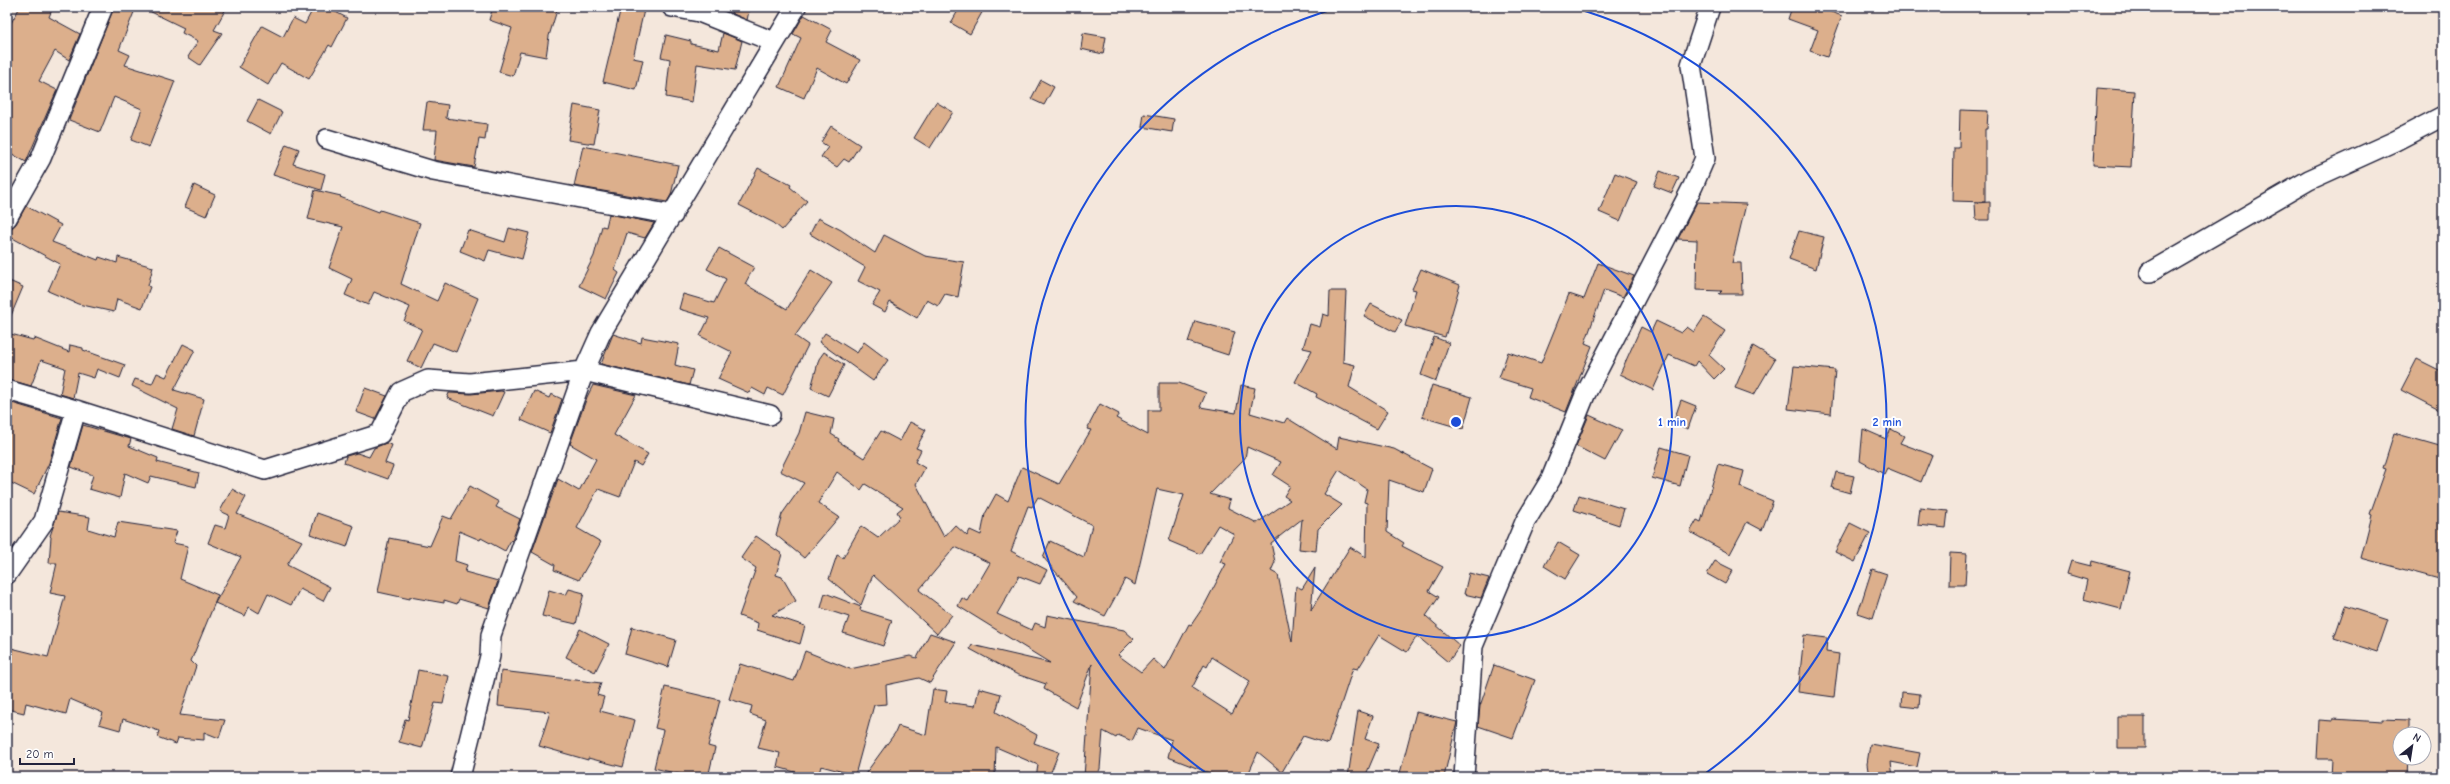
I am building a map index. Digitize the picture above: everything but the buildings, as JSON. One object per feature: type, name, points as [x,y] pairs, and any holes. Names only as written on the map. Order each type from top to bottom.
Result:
[{"type":"street","points":[[7,218],[41,158],[104,7]]},
{"type":"street","points":[[672,7],[699,12],[774,42]]},
{"type":"street","points":[[460,777],[490,656],[491,635],[584,371],[601,333],[673,215],[796,7]]},
{"type":"street","points":[[1464,777],[1473,646],[1524,522],[1551,479],[1585,395],[1693,186],[1705,158],[1691,65],[1710,7]]},
{"type":"street","points":[[2150,272],[2309,180],[2396,141],[2443,116]]},
{"type":"street","points":[[327,139],[433,171],[673,215]]},
{"type":"street","points":[[7,390],[76,410],[264,470],[380,434],[401,392],[428,380],[470,383],[584,371],[770,415]]},
{"type":"street","points":[[7,574],[44,521],[76,410]]}]
